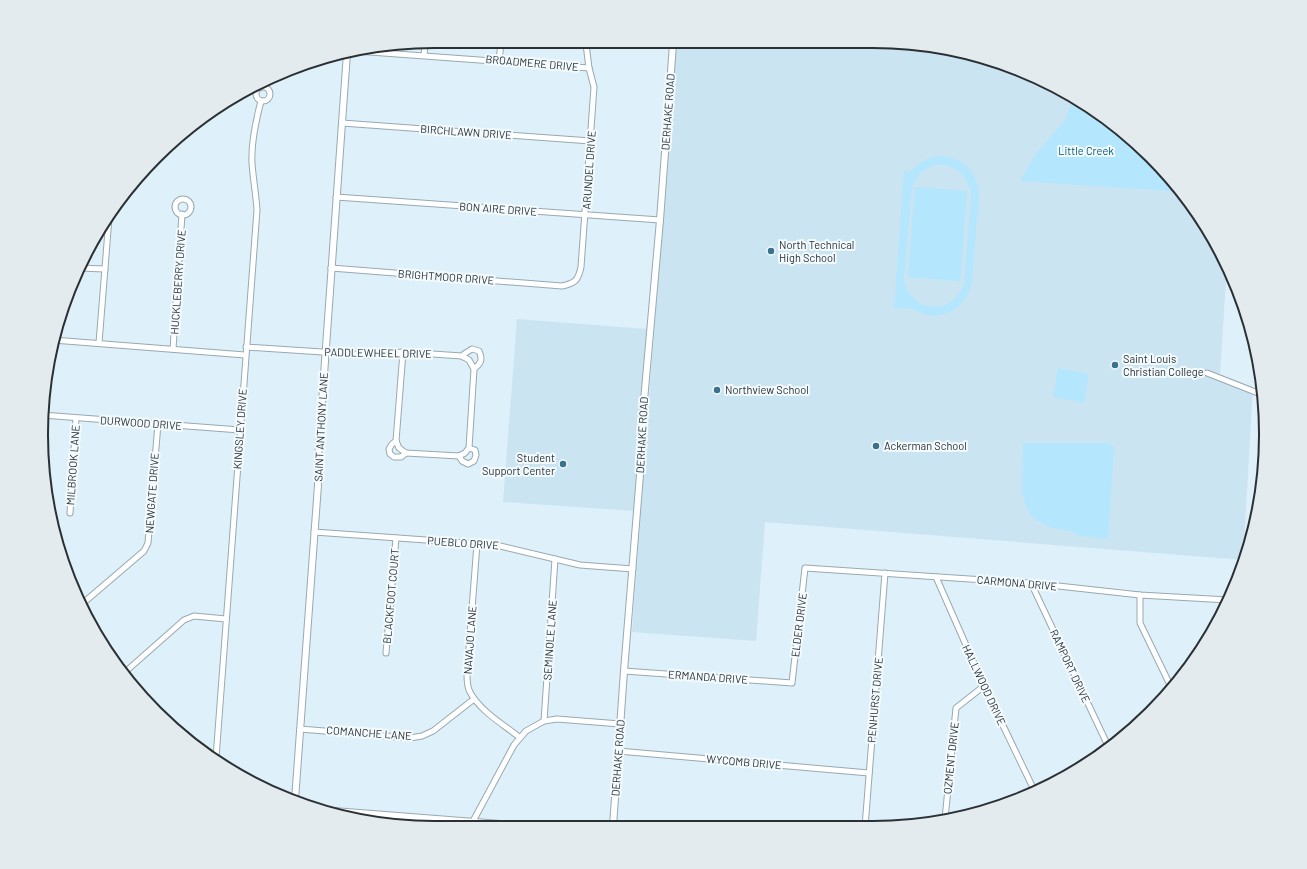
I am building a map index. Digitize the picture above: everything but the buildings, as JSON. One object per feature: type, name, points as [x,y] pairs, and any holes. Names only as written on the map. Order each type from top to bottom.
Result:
[{"type":"street","points":[[424,55],[425,48]]},
{"type":"street","points":[[499,60],[500,48]]},
{"type":"street","name":"ARUNDEL DRIVE","points":[[562,286],[572,284],[579,277],[581,267],[586,216],[594,87],[589,68],[586,48]]},
{"type":"street","name":"DERHAKE ROAD","points":[[613,821],[642,450],[643,412],[660,220],[673,48]]},
{"type":"street","name":"BROADMERE DRIVE","points":[[376,52],[499,60],[589,68]]},
{"type":"street","name":"SAINT ANTHONY LANE","points":[[295,795],[347,58]]},
{"type":"street","name":"KINGSLEY DRIVE","points":[[216,753],[257,210],[252,162],[253,144],[261,101]]},
{"type":"street","name":"BIRCHLAWN DRIVE","points":[[342,123],[591,141]]},
{"type":"street","name":"BON AIRE DRIVE","points":[[336,197],[586,216],[660,220]]},
{"type":"street","name":"HUCKLEBERRY DRIVE","points":[[173,349],[182,214]]},
{"type":"street","points":[[99,343],[108,228]]},
{"type":"street","points":[[86,268],[104,269]]},
{"type":"street","name":"BRIGHTMOOR DRIVE","points":[[331,268],[562,286]]},
{"type":"street","points":[[59,340],[245,355]]},
{"type":"street","name":"PADDLEWHEEL DRIVE","points":[[246,347],[368,355],[403,352],[463,357],[470,360],[474,370],[480,364],[482,358],[479,351],[472,349],[464,354],[463,357]]},
{"type":"street","points":[[403,352],[396,441],[399,448],[406,453],[459,456],[465,453],[469,448],[474,370]]},
{"type":"street","points":[[1207,373],[1257,393]]},
{"type":"street","name":"DURWOOD DRIVE","points":[[49,416],[240,430]]},
{"type":"street","name":"MILBROOK LANE","points":[[70,513],[76,418]]},
{"type":"street","name":"NEWGATE DRIVE","points":[[86,601],[144,551],[148,543],[158,424]]},
{"type":"street","points":[[396,441],[389,449],[390,454],[394,457],[401,456],[406,453]]},
{"type":"street","points":[[459,456],[462,461],[468,464],[474,461],[476,455],[475,450],[469,448]]},
{"type":"street","name":"PUEBLO DRIVE","points":[[314,532],[496,545],[580,565],[633,569]]},
{"type":"street","name":"BLACKFOOT COURT","points":[[386,653],[396,538]]},
{"type":"street","name":"NAVAJO LANE","points":[[477,544],[467,674],[469,691],[479,705],[519,737]]},
{"type":"street","name":"SEMINOLE LANE","points":[[544,721],[556,559]]},
{"type":"street","name":"CARMONA DRIVE","points":[[805,568],[1031,583],[1140,594],[1222,600]]},
{"type":"street","name":"ELDER DRIVE","points":[[792,683],[805,568]]},
{"type":"street","name":"PENHURST DRIVE","points":[[865,821],[885,573]]},
{"type":"street","name":"HALLWOOD DRIVE","points":[[936,576],[984,686],[1032,786]]},
{"type":"street","name":"RAMPORT DRIVE","points":[[1031,583],[1106,742]]},
{"type":"street","points":[[1140,594],[1140,623],[1169,682]]},
{"type":"street","points":[[128,670],[184,620],[194,616],[226,619]]},
{"type":"street","name":"ERMANDA DRIVE","points":[[624,671],[792,683]]},
{"type":"street","name":"OZMENT DRIVE","points":[[945,814],[956,708],[984,686]]},
{"type":"street","name":"COMANCHE LANE","points":[[300,728],[410,738],[422,736],[433,731],[474,699]]},
{"type":"street","points":[[473,821],[519,737],[526,730],[544,721],[557,719],[620,724]]},
{"type":"street","name":"WYCOMB DRIVE","points":[[618,751],[869,773]]},
{"type":"street","points":[[354,813],[449,821]]},
{"type":"shaded area","points":[[675,48],[898,49],[948,55],[973,61],[1020,77],[1043,88],[1087,113],[1113,132],[1115,187],[1173,191],[1179,199],[1207,241],[1226,279],[1220,374],[1253,387],[1244,541],[1238,560],[765,522],[756,641],[632,632]]},
{"type":"shaded area","points":[[517,319],[647,329],[634,511],[503,502]]},
{"type":"green space","name":"Little Creek","points":[[1071,103],[1087,113],[1108,128],[1146,161],[1173,191],[1020,181],[1035,155],[1065,120]]},
{"type":"green space","points":[[941,156],[957,160],[969,169],[976,181],[979,197],[972,281],[970,289],[967,296],[957,308],[950,312],[935,316],[925,315],[913,309],[894,308],[904,171],[910,172],[924,161]],"holes":[[[936,165],[946,165],[963,175],[970,188],[971,198],[964,284],[959,295],[951,302],[942,306],[932,307],[914,299],[908,290],[904,279],[912,188],[918,176],[924,170]]]},
{"type":"green space","points":[[915,187],[967,191],[960,281],[908,277]]},
{"type":"green space","points":[[1058,368],[1089,374],[1084,403],[1053,397]]},
{"type":"green space","points":[[1023,443],[1110,443],[1114,447],[1108,539],[1080,536],[1071,531],[1051,528],[1033,518],[1026,507],[1022,491]]},
{"type":"place","name":"North Technical High School","points":[[771,251]]},
{"type":"place","name":"Saint Louis Christian College","points":[[1115,365]]},
{"type":"place","name":"Northview School","points":[[717,390]]},
{"type":"place","name":"Ackerman School","points":[[876,446]]},
{"type":"place","name":"Student Support Center","points":[[563,464]]}]
